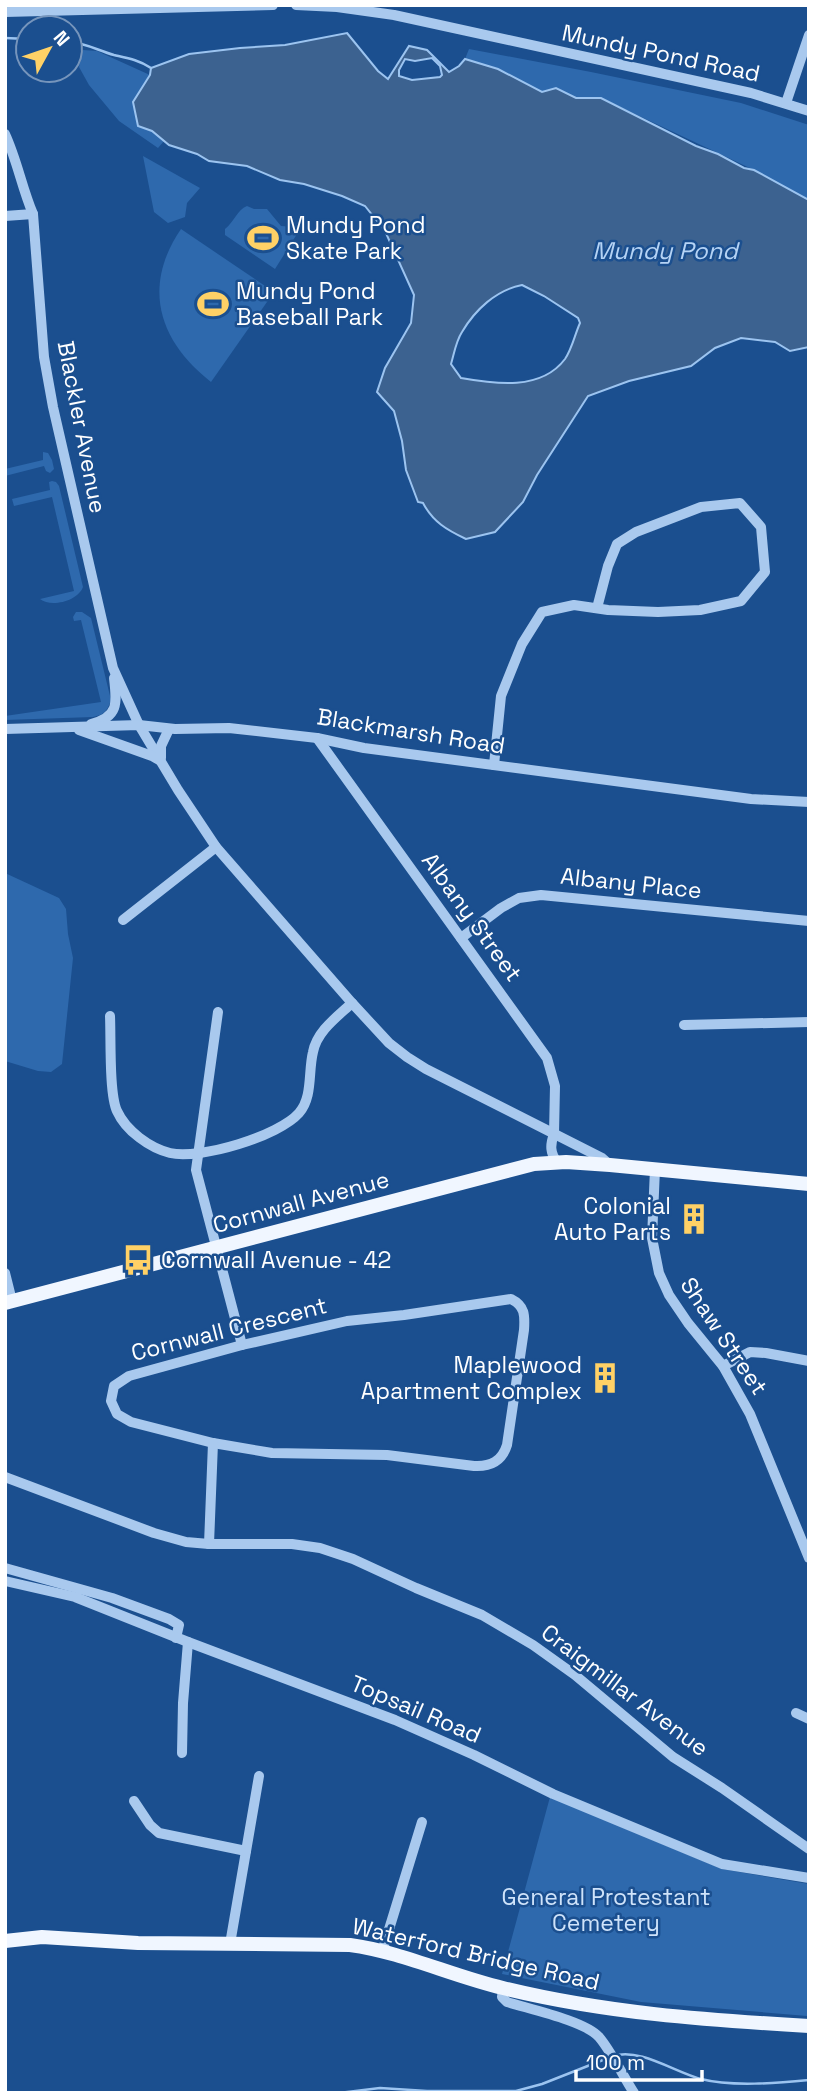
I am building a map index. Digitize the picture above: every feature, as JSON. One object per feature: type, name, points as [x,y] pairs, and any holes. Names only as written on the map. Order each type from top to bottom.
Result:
[{"type":"main road","name":"Cornwall Avenue","points":[[9,1302],[522,1166],[557,1162],[610,1164],[809,1184]]},
{"type":"main road","name":"Waterford Bridge Road","points":[[5,1941],[41,1937],[138,1943],[337,1944],[364,1947],[503,1988],[580,2004],[725,2022],[809,2026]]},
{"type":"street","points":[[5,12],[273,5]]},
{"type":"street","name":"Mundy Pond Road","points":[[296,5],[395,10],[751,93],[809,111]]},
{"type":"street","points":[[786,103],[809,35]]},
{"type":"street","name":"Blackler Avenue","points":[[5,134],[15,155],[24,193],[33,214],[44,349],[51,394],[113,668],[139,725],[216,847],[389,1042],[407,1057],[610,1164]]},
{"type":"street","points":[[5,216],[33,214]]},
{"type":"street","points":[[494,765],[501,696],[522,643],[542,612],[574,605],[597,608],[658,612],[700,610],[741,601],[765,572],[761,527],[740,503],[701,507],[636,531],[617,544],[597,608]]},
{"type":"street","points":[[76,728],[101,722],[114,711],[117,700],[113,668]]},
{"type":"street","name":"Blackmarsh Road","points":[[5,729],[139,725],[169,729],[229,728],[751,799],[809,802]]},
{"type":"street","points":[[76,728],[152,756],[161,762]]},
{"type":"street","points":[[161,762],[159,754],[169,729]]},
{"type":"street","name":"Albany Street","points":[[317,738],[547,1058],[555,1086],[551,1154],[557,1162]]},
{"type":"street","points":[[123,920],[216,847]]},
{"type":"street","name":"Albany Place","points":[[461,938],[519,898],[541,895],[809,921]]},
{"type":"street","points":[[110,1016],[114,1101],[121,1118],[141,1138],[159,1149],[171,1153],[198,1153],[267,1136],[293,1119],[306,1102],[313,1051],[320,1034],[352,1003]]},
{"type":"street","points":[[218,1012],[196,1170],[242,1345]]},
{"type":"street","points":[[684,1025],[809,1022]]},
{"type":"street","name":"Shaw Street","points":[[655,1169],[652,1238],[659,1273],[669,1295],[723,1366],[750,1414],[809,1558]]},
{"type":"street","points":[[5,1273],[9,1302]]},
{"type":"street","name":"Cornwall Crescent","points":[[510,1299],[517,1302],[525,1313],[507,1445],[502,1457],[493,1464],[474,1466],[387,1455],[272,1453],[213,1443],[127,1420],[114,1410],[111,1391],[117,1383],[129,1376],[242,1345],[347,1321],[496,1300],[510,1299]]},
{"type":"street","points":[[723,1366],[750,1352],[809,1361]]},
{"type":"street","points":[[209,1544],[213,1443]]},
{"type":"street","name":"Craigmillar Avenue","points":[[5,1477],[154,1533],[186,1542],[292,1544],[320,1548],[354,1559],[482,1615],[533,1645],[575,1675],[673,1757],[809,1849]]},
{"type":"street","points":[[5,1568],[112,1598],[169,1619],[179,1625],[176,1638]]},
{"type":"street","name":"Topsail Road","points":[[5,1581],[75,1597],[395,1720],[553,1794],[722,1864],[809,1878]]},
{"type":"street","points":[[182,1753],[188,1642]]},
{"type":"street","points":[[796,1713],[809,1719]]},
{"type":"street","points":[[230,1944],[259,1776]]},
{"type":"street","points":[[134,1801],[150,1825],[159,1833],[246,1851]]},
{"type":"street","points":[[382,1952],[422,1822]]},
{"type":"street","points":[[503,1988],[502,1997],[507,2002],[589,2028],[606,2046],[634,2093]]},
{"type":"green space","points":[[469,49],[741,103],[809,125],[809,202],[754,170],[601,98],[576,98],[556,88],[542,92],[498,69],[465,59]]},
{"type":"green space","points":[[84,50],[97,51],[150,75],[133,102],[138,125],[152,131],[164,141],[158,148],[119,121],[84,76]]},
{"type":"green space","points":[[143,156],[200,188],[187,203],[185,217],[168,223],[154,212]]},
{"type":"green space","name":"Mundy Pond Skate Park","points":[[247,206],[267,209],[281,226],[294,227],[297,234],[275,269],[225,235],[225,229]]},
{"type":"green space","name":"Mundy Pond Baseball Park","points":[[181,229],[274,292],[211,382],[178,349],[162,312],[159,292],[162,271],[169,250]]},
{"type":"green space","points":[[43,452],[48,453],[52,460],[54,469],[50,473],[44,466],[5,476],[5,469],[43,460]]},
{"type":"green space","points":[[49,482],[59,486],[83,587],[76,596],[57,603],[40,599],[74,591],[52,497],[14,506],[12,499],[50,490]]},
{"type":"green space","points":[[76,612],[82,612],[91,618],[111,700],[107,709],[93,717],[5,720],[5,716],[101,702],[81,620],[74,621]]},
{"type":"green space","points":[[5,873],[59,898],[66,909],[73,958],[62,1064],[51,1072],[5,1061]]},
{"type":"green space","name":"General Protestant Cemetery","points":[[550,1797],[722,1869],[809,1884],[807,2016],[641,2002],[502,1974]]},
{"type":"water","name":"Mundy Pond","points":[[347,33],[378,71],[388,79],[409,46],[427,50],[449,72],[465,59],[498,69],[542,92],[556,88],[576,98],[601,98],[696,146],[754,170],[809,200],[809,347],[790,351],[775,342],[741,338],[715,348],[691,366],[629,381],[588,396],[537,475],[523,502],[495,532],[466,539],[453,532],[441,525],[423,503],[418,502],[406,470],[394,411],[377,392],[385,368],[411,323],[414,295],[385,231],[365,206],[342,196],[304,184],[280,180],[247,166],[209,161],[169,145],[152,131],[138,126],[133,102],[150,75],[151,68],[189,54],[285,45]],"holes":[[[432,58],[440,66],[440,77],[412,80],[399,76],[405,59],[415,61]],[[522,285],[578,318],[580,323],[565,359],[555,369],[531,381],[503,383],[461,378],[451,364],[458,339],[467,324],[495,296]]]},
{"type":"waterway","points":[[5,38],[14,38]]},
{"type":"waterway","points":[[84,45],[151,68]]},
{"type":"waterway","points":[[614,2056],[634,2055],[691,2076],[726,2083],[809,2080]]},
{"type":"waterway","points":[[339,2093],[380,2088],[516,2091],[542,2084],[608,2058]]},
{"type":"place","name":"Mundy Pond Skate Park","points":[[263,238]]},
{"type":"place","name":"Mundy Pond Baseball Park","points":[[213,304]]},
{"type":"place","name":"Colonial Auto Parts","points":[[694,1219]]},
{"type":"place","name":"Cornwall Avenue - 42","points":[[138,1260]]},
{"type":"place","name":"Maplewood Apartment Complex","points":[[605,1378]]}]
